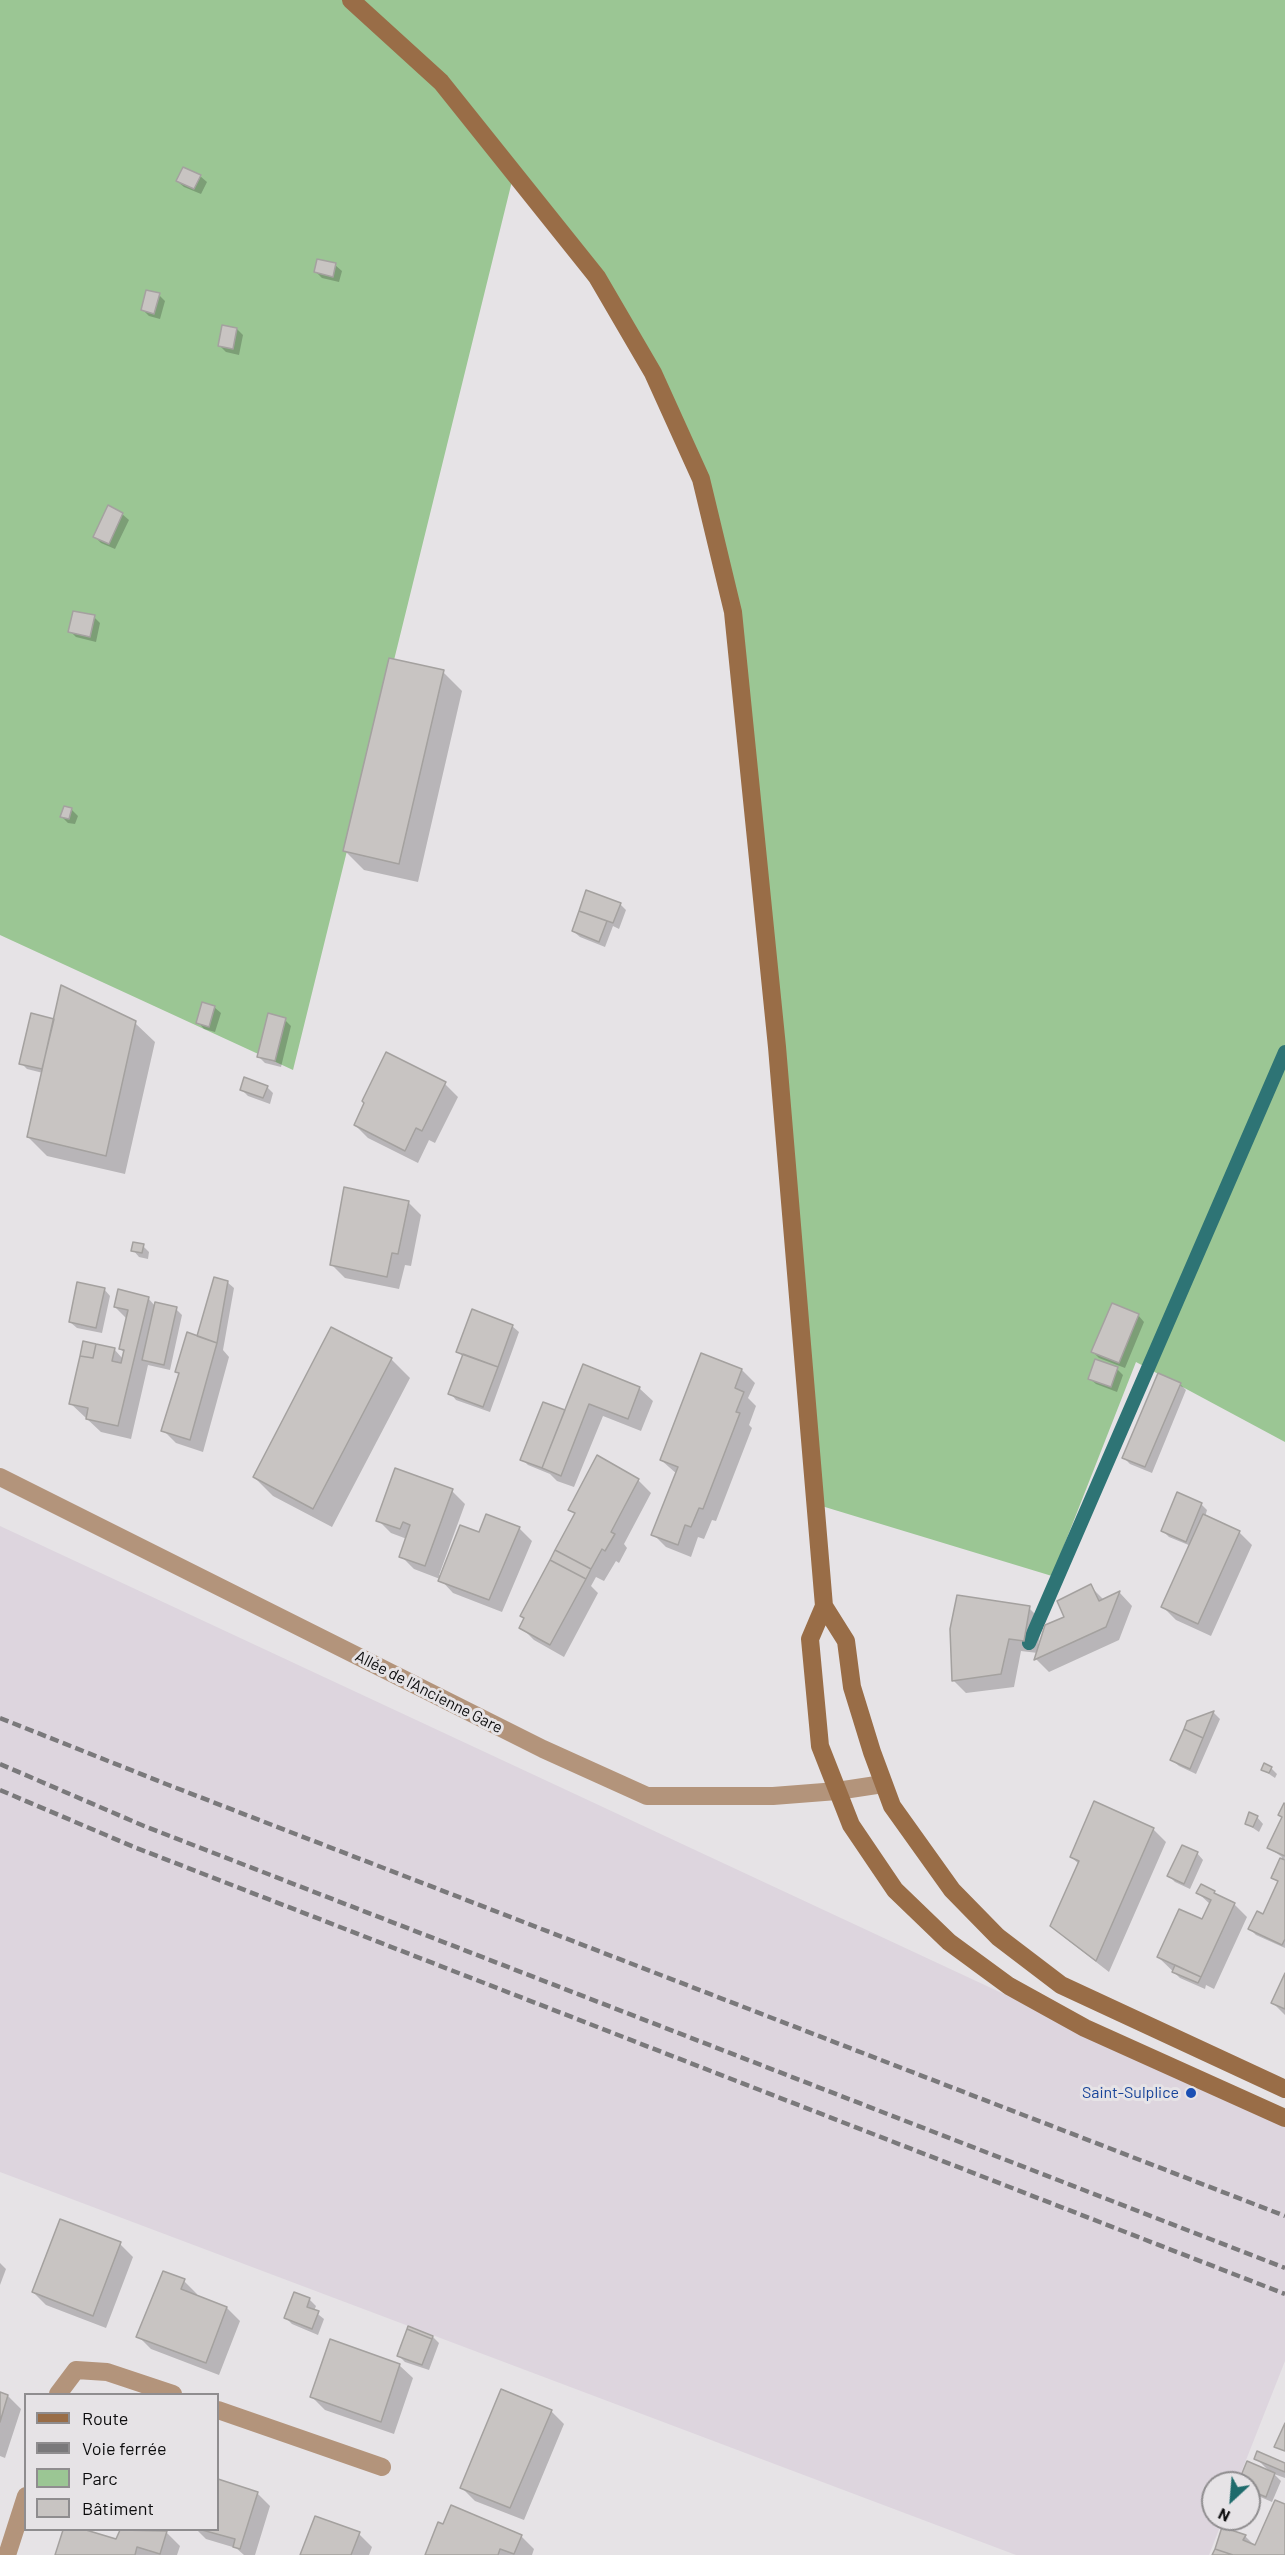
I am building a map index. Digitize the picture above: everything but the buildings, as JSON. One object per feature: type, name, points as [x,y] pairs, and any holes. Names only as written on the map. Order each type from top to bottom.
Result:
[{"type":"main road","points":[[351,0],[441,82],[597,277],[653,373],[701,479],[733,612],[777,1047],[824,1606],[810,1640],[820,1746],[851,1825],[895,1890],[949,1942],[1000,1980],[1085,2028],[1285,2118]]},
{"type":"main road","points":[[824,1606],[846,1641],[852,1687],[892,1806],[952,1890],[998,1937],[1060,1984],[1285,2090]]},
{"type":"street","name":"Allée de l'Ancienne Gare","points":[[0,1477],[543,1749],[647,1796],[773,1796],[837,1791],[883,1784]]},
{"type":"street","points":[[59,2393],[76,2370],[107,2372],[170,2393]]},
{"type":"street","points":[[219,2410],[382,2467]]},
{"type":"street","points":[[7,2555],[24,2502]]},
{"type":"shaded area","points":[[0,1526],[1285,2125],[1285,2361],[1242,2471],[1201,2471],[1201,2531],[1218,2531],[1209,2555],[1016,2555],[0,2172]]},
{"type":"green space","points":[[0,0],[1285,0],[1285,1442],[1136,1362],[1052,1576],[815,1504],[733,612],[701,479],[653,373],[514,173],[293,1070],[0,935]]},
{"type":"waterway","points":[[1029,1643],[1285,1052]]},
{"type":"railway","points":[[0,1718],[1285,2216]]},
{"type":"railway","points":[[0,1764],[144,1826],[1285,2268]]},
{"type":"railway","points":[[0,1790],[134,1847],[1285,2294]]},
{"type":"place","name":"Saint-Sulplice","points":[[1191,2093]]}]
